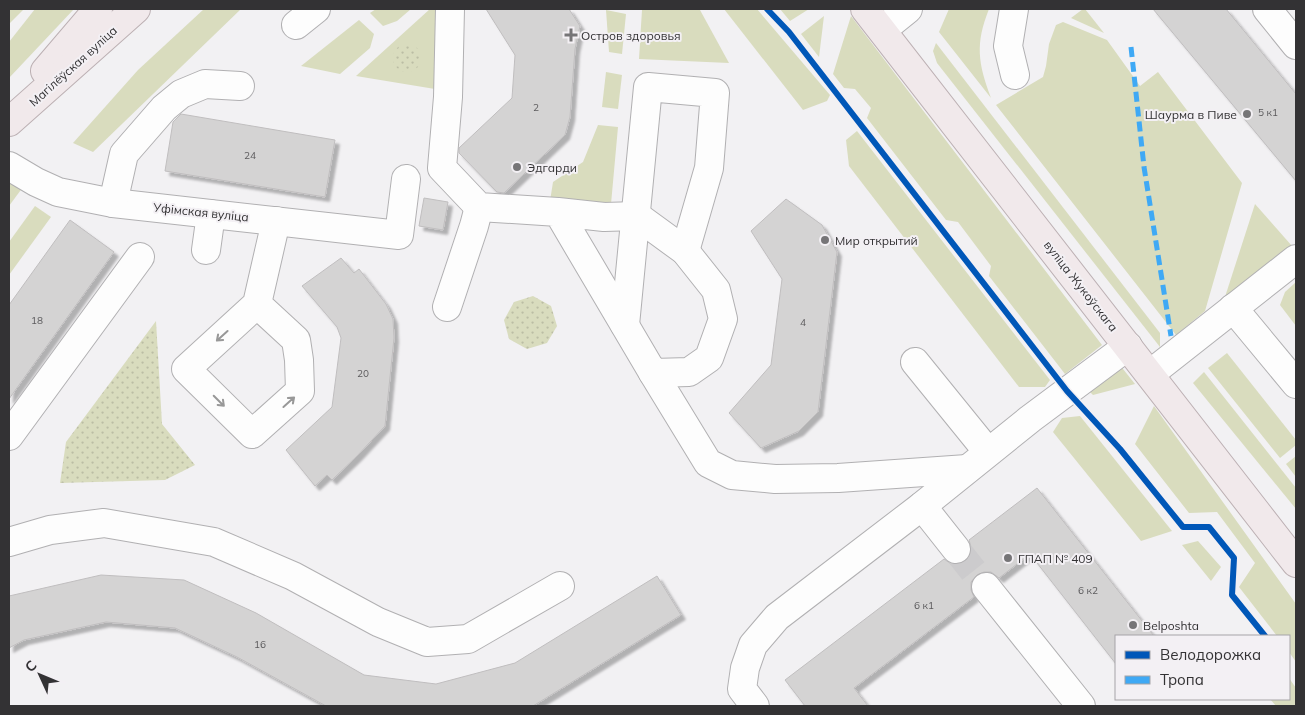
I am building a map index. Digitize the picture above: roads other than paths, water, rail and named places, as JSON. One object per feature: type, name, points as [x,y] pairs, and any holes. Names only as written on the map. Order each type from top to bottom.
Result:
[{"type":"main road","name":"Магілёўская вуліца","points":[[9,122],[136,9]]},
{"type":"main road","name":"вуліца Жукоўскага","points":[[865,9],[1296,563]]},
{"type":"main road","name":"Магілёўская вуліца","points":[[9,114],[94,12]]},
{"type":"lane","points":[[450,9],[449,83],[442,168],[479,207],[604,217],[637,216],[685,251],[716,290],[723,320],[709,358],[689,372],[653,373]]},
{"type":"lane","points":[[882,30],[908,9]]},
{"type":"lane","points":[[1014,9],[1008,46],[1015,75]]},
{"type":"lane","points":[[1267,9],[1296,45]]},
{"type":"lane","points":[[113,203],[124,154],[164,108],[181,94],[205,84],[240,86]]},
{"type":"lane","points":[[625,325],[648,87],[715,93],[708,168],[685,251]]},
{"type":"lane","name":"Уфімская вуліца","points":[[9,166],[58,192],[113,203],[399,235],[406,179]]},
{"type":"lane","points":[[447,307],[479,207]]},
{"type":"lane","points":[[558,212],[708,463],[732,475],[775,479],[838,478],[967,469]]},
{"type":"lane","points":[[206,250],[210,214]]},
{"type":"lane","points":[[257,304],[296,340],[300,392],[252,434],[186,368],[257,304],[276,221]]},
{"type":"lane","points":[[9,436],[140,258]]},
{"type":"lane","points":[[1150,374],[1296,259]]},
{"type":"lane","points":[[1233,308],[1296,384]]},
{"type":"lane","points":[[755,706],[742,689],[744,668],[753,645],[777,617],[922,506],[1030,419],[1128,346]]},
{"type":"lane","points":[[915,362],[988,452]]},
{"type":"lane","points":[[922,506],[956,549]]},
{"type":"lane","points":[[9,542],[50,530],[104,523],[214,542],[293,576],[378,622],[426,642],[468,639],[560,586]]},
{"type":"lane","points":[[986,587],[1081,706]]},
{"type":"tunnel","points":[[956,549],[986,587]]},
{"type":"place","name":"Остров здоровья","points":[[571,35]]},
{"type":"place","name":"Шаурма в Пиве","points":[[1247,114]]},
{"type":"place","name":"Эдгарди","points":[[517,167]]},
{"type":"place","name":"Мир открытий","points":[[825,240]]},
{"type":"place","name":"ГПАП № 409","points":[[1008,558]]},
{"type":"place","name":"Belposhta","points":[[1133,625]]}]
